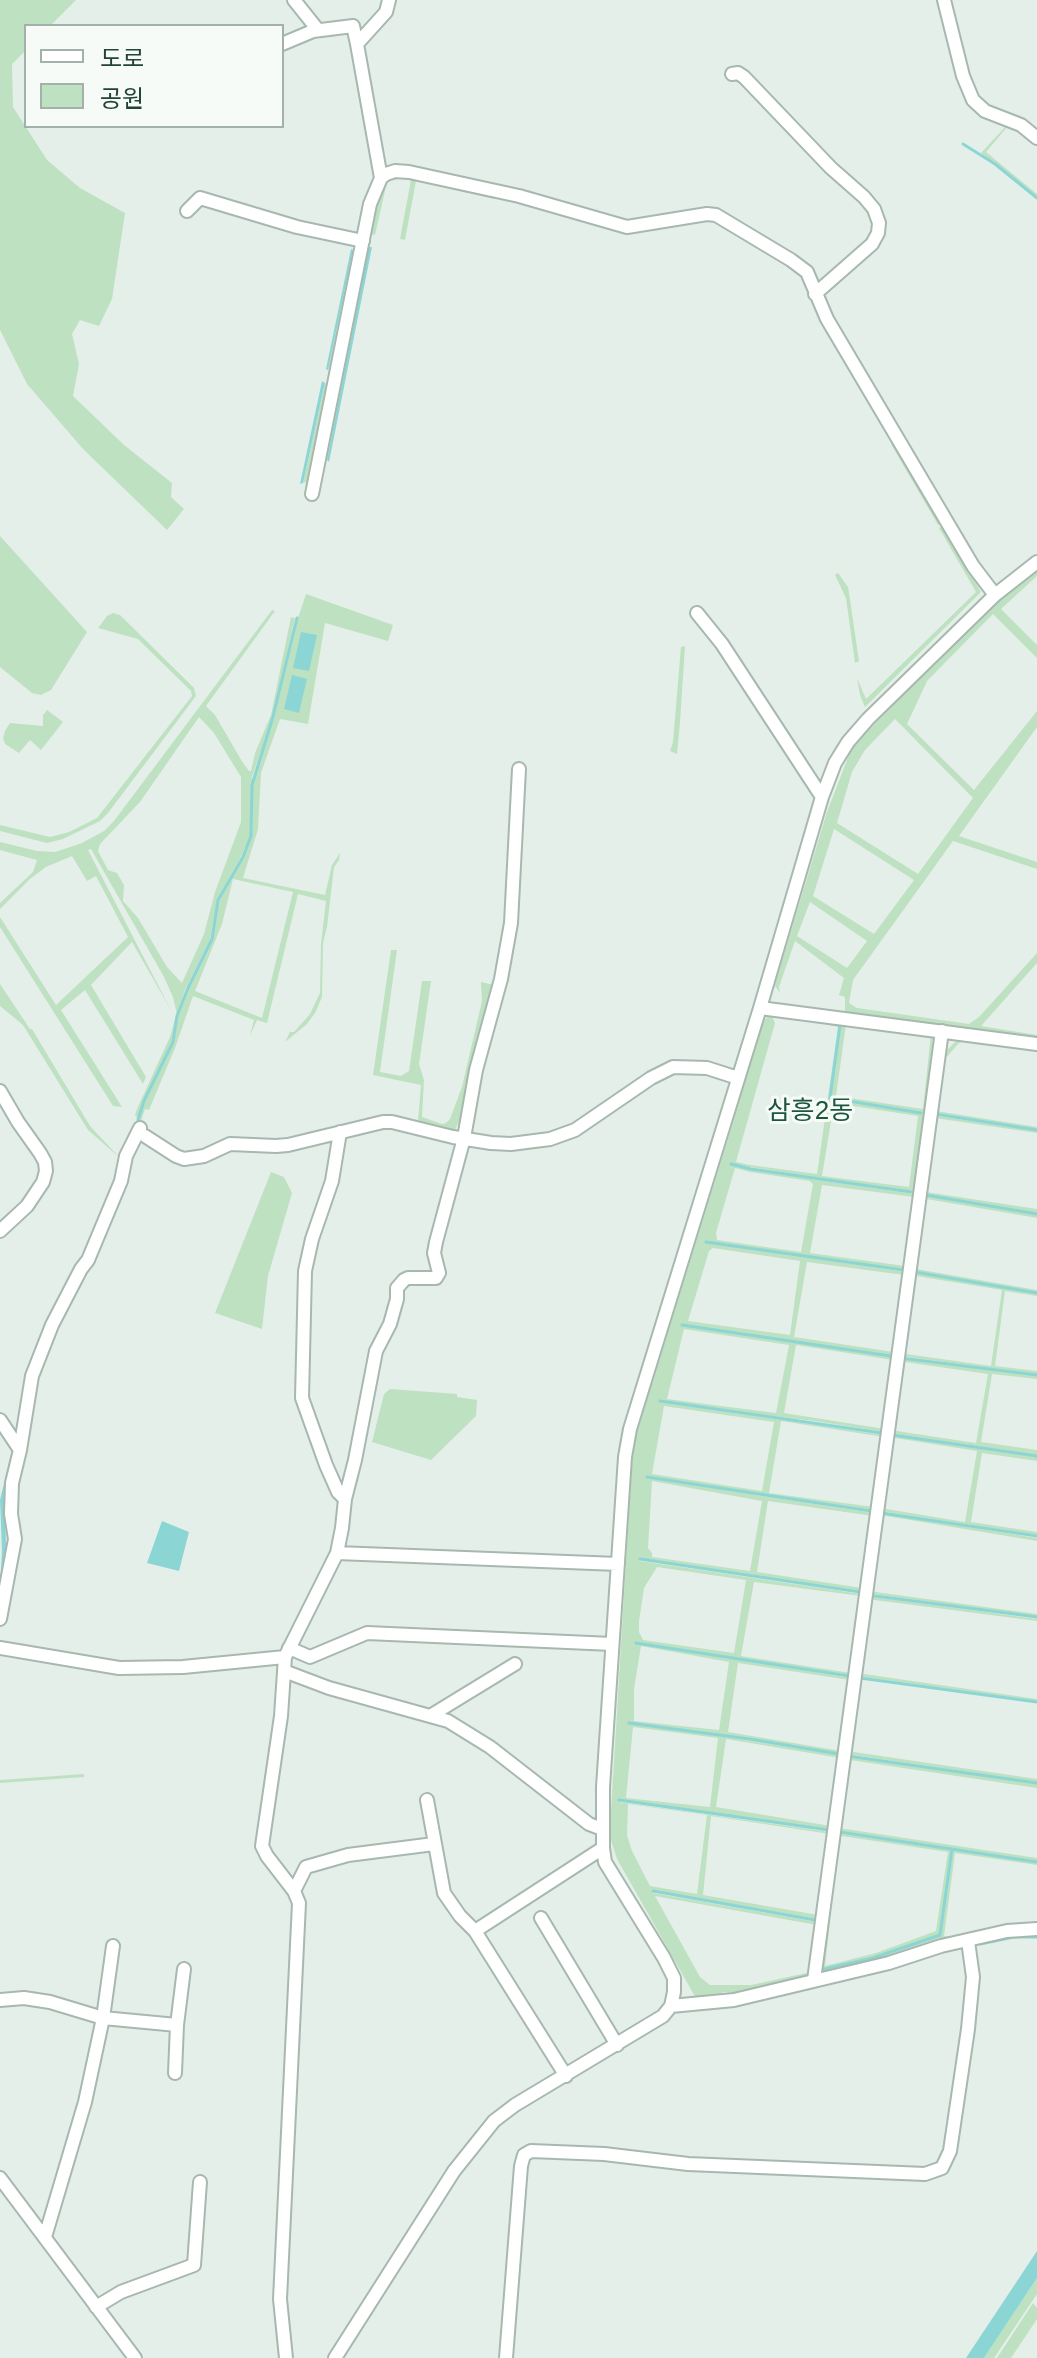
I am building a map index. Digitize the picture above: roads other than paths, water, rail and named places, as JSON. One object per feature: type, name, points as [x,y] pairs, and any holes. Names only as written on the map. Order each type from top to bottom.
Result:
[{"type":"street","points":[[294,0],[318,30]]},
{"type":"street","points":[[357,44],[386,12],[389,0]]},
{"type":"street","points":[[943,2],[963,76],[973,100],[979,107],[1021,125],[1037,138]]},
{"type":"street","points":[[284,43],[298,35],[318,30],[353,26],[381,178],[370,204],[312,494]]},
{"type":"street","points":[[732,74],[738,73],[744,77],[874,209],[879,223],[872,244],[815,294]]},
{"type":"street","points":[[381,178],[395,171],[409,172],[519,196],[627,227],[716,215],[791,260],[807,272],[827,319],[973,566],[995,595]]},
{"type":"street","points":[[187,211],[200,198],[297,227],[363,241]]},
{"type":"street","points":[[335,2358],[454,2171],[503,2113],[663,2016],[671,2006],[674,1978],[605,1862],[603,1848],[603,1787],[612,1644],[625,1457],[630,1429],[822,797],[835,763],[868,719],[995,595],[1037,562]]},
{"type":"street","points":[[697,613],[722,644],[822,797]]},
{"type":"street","points":[[286,2358],[280,2299],[299,1903],[262,1846],[281,1716],[284,1671],[287,1652],[337,1553],[376,1351],[390,1324],[397,1288],[408,1278],[436,1278],[439,1273],[434,1253],[436,1242],[464,1138],[476,1070],[501,979],[511,923],[519,769]]},
{"type":"street","points":[[760,1008],[1037,1044]]},
{"type":"street","points":[[814,1980],[942,1031]]},
{"type":"street","points":[[0,1619],[15,1539],[11,1514],[12,1483],[32,1376],[52,1325],[88,1260],[121,1181],[126,1156],[143,1132],[184,1159],[204,1156],[230,1144],[276,1146],[392,1122],[491,1143],[511,1144],[559,1137],[575,1130],[651,1078],[673,1067],[707,1068],[738,1078]]},
{"type":"street","points":[[0,1091],[40,1153],[46,1171],[43,1182],[27,1206],[0,1231]]},
{"type":"street","points":[[340,1132],[332,1181],[312,1239],[305,1271],[302,1398],[326,1465],[338,1492],[345,1499]]},
{"type":"street","points":[[0,1420],[20,1450]]},
{"type":"street","points":[[337,1553],[618,1564]]},
{"type":"street","points":[[0,1648],[119,1668],[183,1667],[287,1652],[310,1657],[367,1633],[612,1644]]},
{"type":"street","points":[[430,1716],[515,1664]]},
{"type":"street","points":[[284,1671],[329,1688],[448,1721],[490,1747],[589,1824],[602,1829]]},
{"type":"street","points":[[427,1800],[444,1893],[475,1931],[566,2076]]},
{"type":"street","points":[[294,1891],[306,1867],[348,1855],[434,1844]]},
{"type":"street","points":[[475,1931],[603,1848]]},
{"type":"street","points":[[541,1918],[617,2045]]},
{"type":"street","points":[[671,2006],[734,2000],[1007,1931],[1037,1929]]},
{"type":"street","points":[[506,2358],[521,2166],[524,2155],[531,2151],[604,2154],[688,2164],[925,2174],[942,2168],[950,2151],[968,2029],[973,1977],[968,1941]]},
{"type":"street","points":[[45,2237],[85,2102],[103,2018],[113,1946]]},
{"type":"street","points":[[175,2073],[184,1969]]},
{"type":"street","points":[[0,2000],[24,1998],[50,2002],[103,2018],[177,2025]]},
{"type":"street","points":[[0,2178],[135,2358]]},
{"type":"street","points":[[96,2307],[121,2292],[194,2265],[200,2182]]},
{"type":"water","points":[[369,247],[372,247],[329,462],[327,460]]},
{"type":"water","points":[[353,250],[328,370],[326,369]]},
{"type":"water","points":[[322,381],[325,383],[303,483],[300,484]]},
{"type":"water","points":[[301,632],[317,635],[309,671],[293,668]]},
{"type":"water","points":[[292,675],[307,679],[299,713],[284,709]]},
{"type":"water","points":[[12,1450],[14,1453],[5,1499],[6,1547],[0,1586],[0,1500]]},
{"type":"water","points":[[162,1521],[189,1532],[179,1571],[147,1563]]},
{"type":"water","points":[[1037,2251],[1037,2278],[984,2358],[966,2358]]},
{"type":"waterway","points":[[963,144],[995,164],[1037,198]]},
{"type":"waterway","points":[[138,1120],[173,1042],[177,1016],[188,988],[212,939],[218,900],[243,857],[251,836],[252,785],[273,717],[297,618]]},
{"type":"waterway","points":[[840,1025],[830,1098],[921,1113]]},
{"type":"waterway","points":[[935,1114],[1037,1130]]},
{"type":"waterway","points":[[731,1164],[911,1192]]},
{"type":"waterway","points":[[926,1195],[1037,1214]]},
{"type":"waterway","points":[[706,1242],[903,1270]]},
{"type":"waterway","points":[[915,1272],[1037,1293]]},
{"type":"waterway","points":[[682,1325],[891,1356]]},
{"type":"waterway","points":[[901,1358],[1037,1375]]},
{"type":"waterway","points":[[660,1401],[882,1433]]},
{"type":"waterway","points":[[893,1435],[1037,1456]]},
{"type":"waterway","points":[[647,1477],[871,1511]]},
{"type":"waterway","points":[[882,1513],[1037,1536]]},
{"type":"waterway","points":[[640,1559],[860,1592]]},
{"type":"waterway","points":[[868,1595],[1037,1617]]},
{"type":"waterway","points":[[636,1643],[849,1676]]},
{"type":"waterway","points":[[860,1678],[1037,1702]]},
{"type":"waterway","points":[[629,1723],[839,1754]]},
{"type":"waterway","points":[[848,1756],[1037,1783]]},
{"type":"waterway","points":[[619,1800],[829,1830]]},
{"type":"waterway","points":[[839,1832],[1037,1862]]},
{"type":"waterway","points":[[820,1970],[873,1958],[940,1935],[952,1849]]},
{"type":"waterway","points":[[653,1891],[815,1920]]},
{"type":"waterway","points":[[980,1944],[1014,1937],[1037,1937]]},
{"type":"district","name":"삼흥2동","points":[[810,1112]]}]
